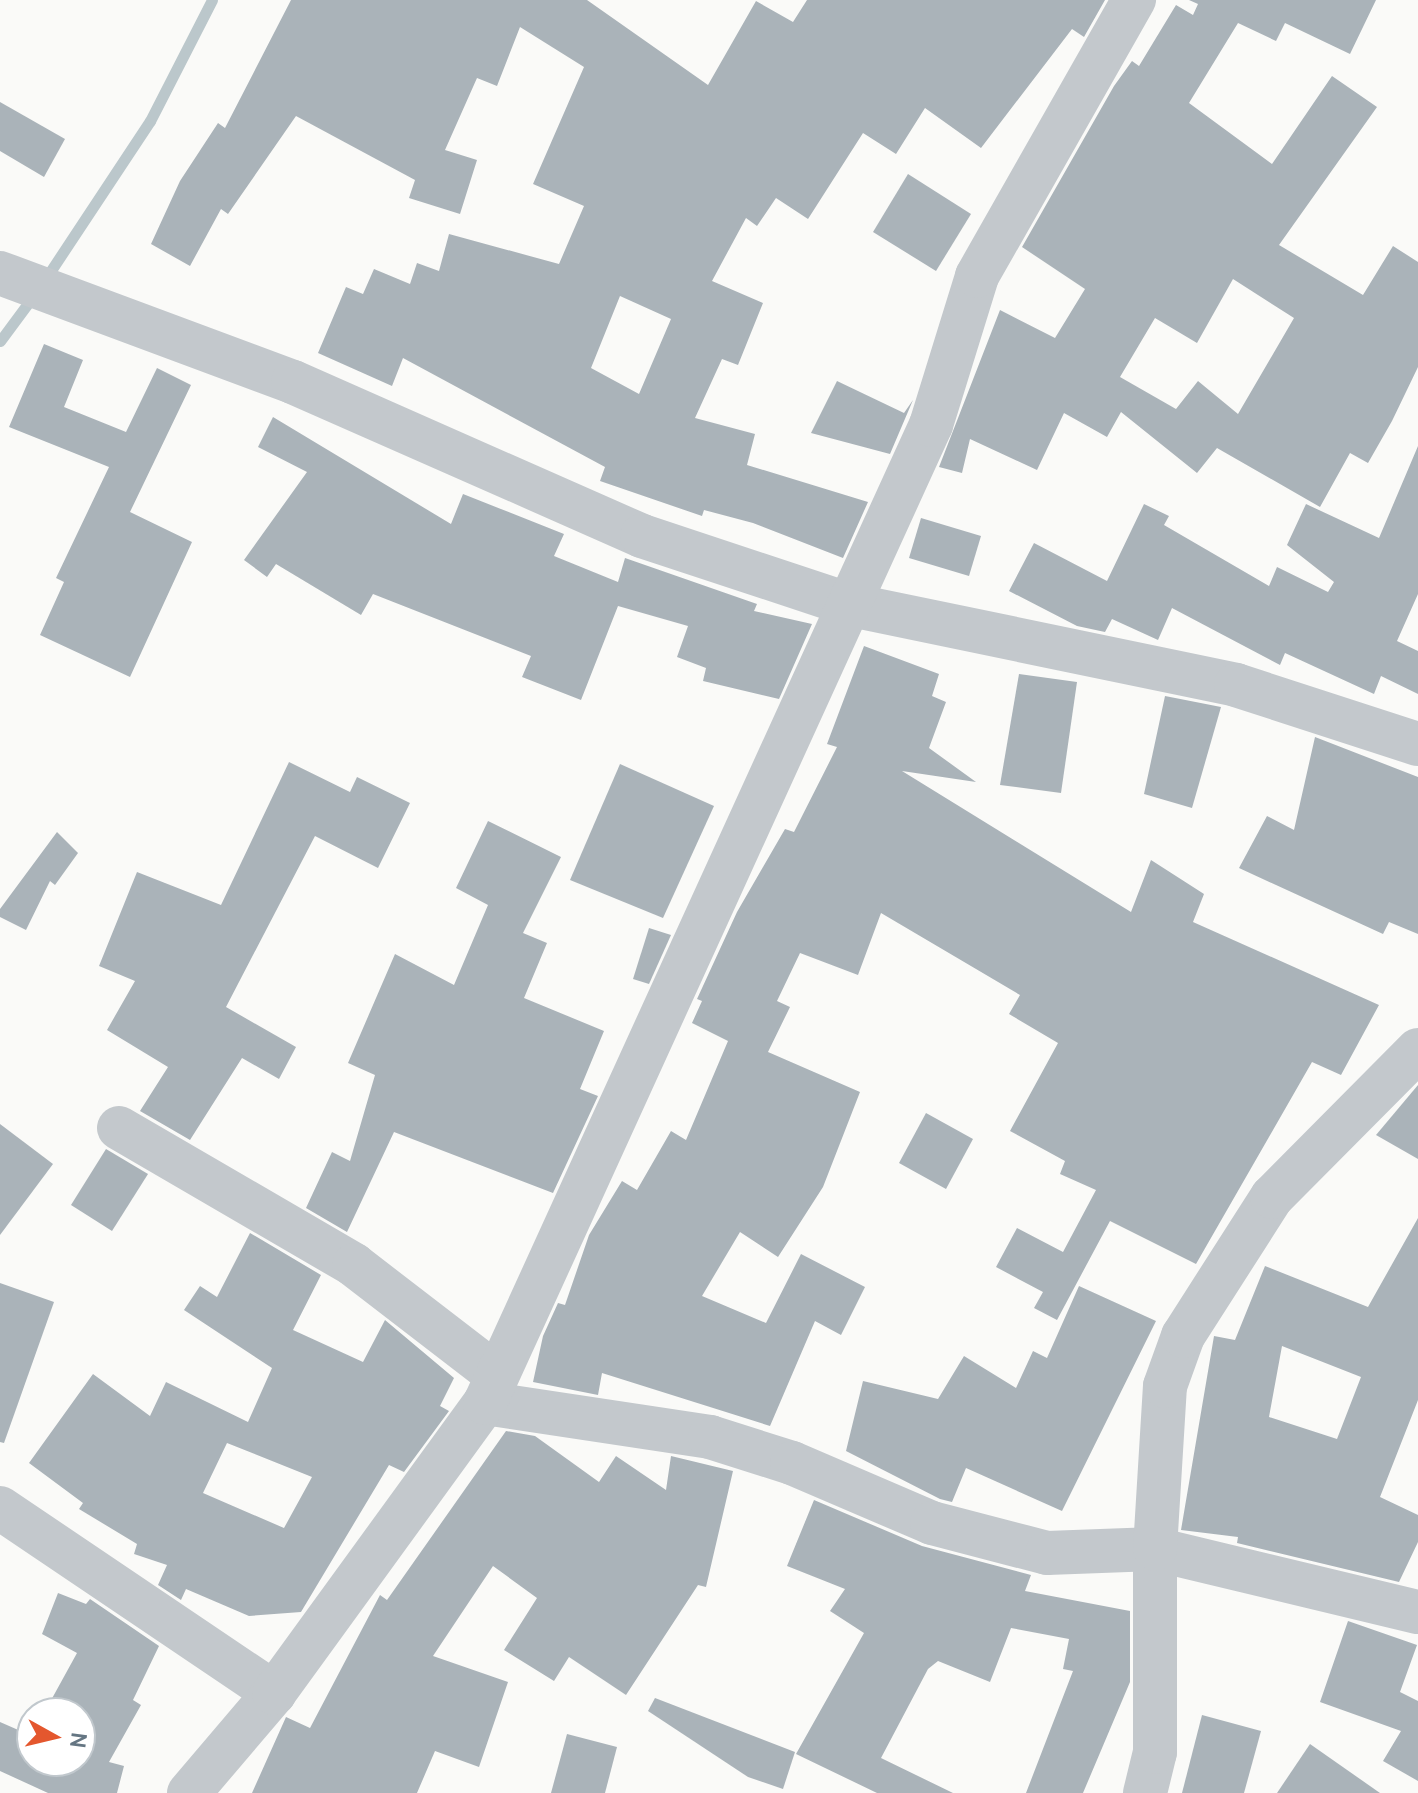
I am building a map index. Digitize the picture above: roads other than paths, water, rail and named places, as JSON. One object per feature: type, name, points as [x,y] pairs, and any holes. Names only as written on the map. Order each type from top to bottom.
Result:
[{"type":"street","points":[[189,1793],[274,1693],[491,1389],[931,425],[977,276],[1134,0]]},
{"type":"street","points":[[0,273],[134,320],[293,382],[642,536],[851,605],[1236,685],[1418,744]]},
{"type":"street","points":[[1145,1793],[1155,1752],[1155,1549],[1165,1386],[1183,1336],[1272,1197],[1418,1050]]},
{"type":"street","points":[[119,1128],[354,1265],[491,1389],[710,1437],[792,1463],[932,1523],[1047,1553],[1155,1549],[1418,1612]]},
{"type":"street","points":[[0,1508],[274,1693]]},
{"type":"waterway","points":[[44,281],[150,121],[212,0]]},
{"type":"waterway","points":[[0,341],[34,295]]}]
